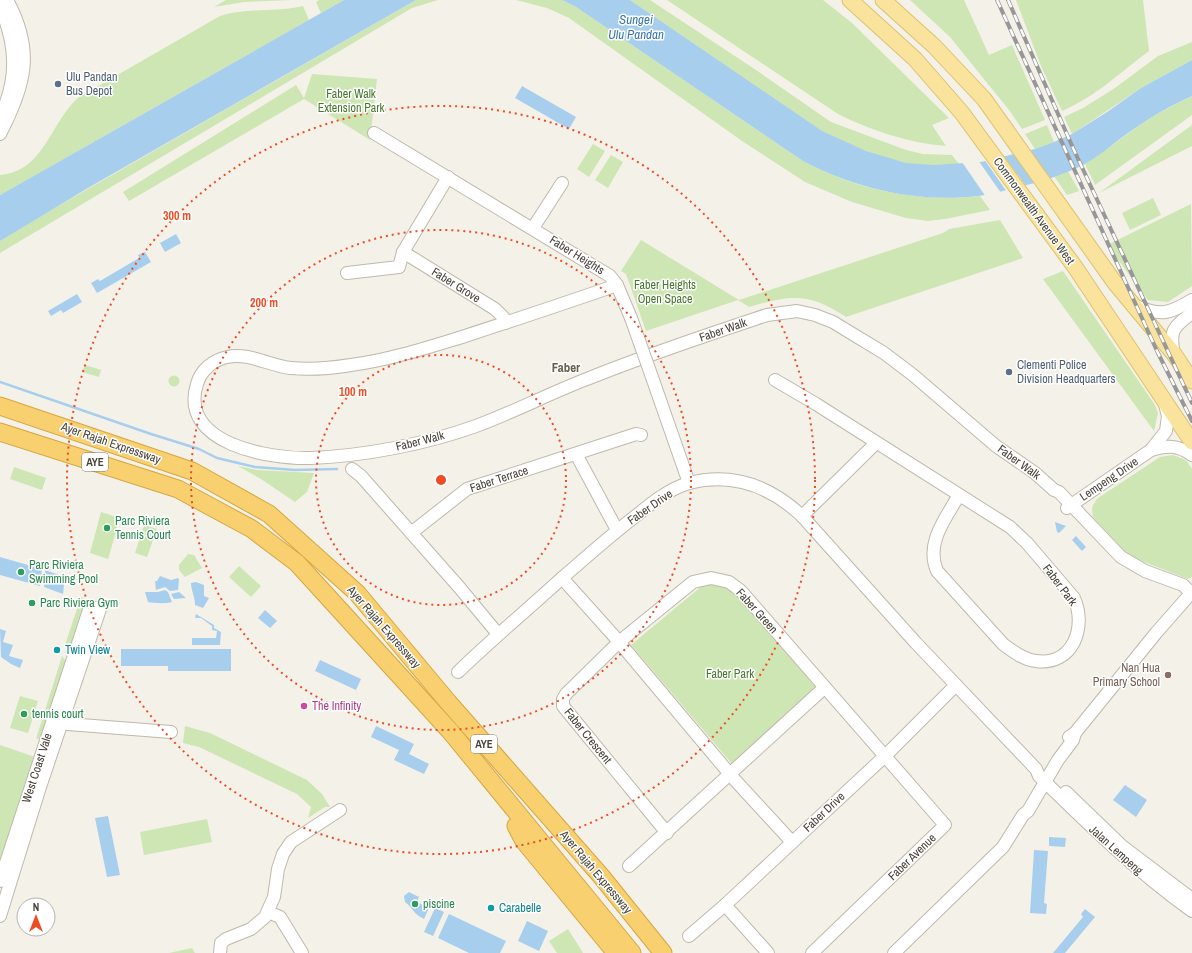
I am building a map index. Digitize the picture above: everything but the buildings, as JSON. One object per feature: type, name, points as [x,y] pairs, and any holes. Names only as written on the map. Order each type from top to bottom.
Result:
[{"type":"highway","name":"Ayer Rajah Expressway","points":[[0,406],[192,471],[269,514],[357,593],[448,702],[602,876],[663,953]]},
{"type":"highway","name":"Ayer Rajah Expressway","points":[[0,432],[178,489],[252,528],[297,563],[450,731],[632,953]]},
{"type":"highway","points":[[493,784],[524,841],[616,953]]},
{"type":"main road","name":"Commonwealth Avenue West","points":[[850,0],[915,59],[962,113],[1074,267],[1192,442]]},
{"type":"main road","name":"Commonwealth Avenue West","points":[[883,0],[934,46],[984,99],[1093,253],[1132,304],[1174,354],[1192,381]]},
{"type":"street","points":[[0,134],[14,92],[25,48],[16,16],[8,0]]},
{"type":"street","points":[[0,6],[9,28],[13,47],[14,63],[14,92],[0,117]]},
{"type":"street","name":"Faber Heights","points":[[374,133],[448,176],[610,276],[618,285],[631,318],[689,483]]},
{"type":"street","points":[[347,273],[397,268],[403,252],[448,176]]},
{"type":"street","points":[[533,228],[562,183]]},
{"type":"street","name":"Faber Grove","points":[[403,252],[495,309],[503,317],[504,323]]},
{"type":"street","name":"Faber Walk","points":[[618,285],[426,348],[352,365],[314,369],[290,368],[238,355],[219,359],[206,368],[198,380],[194,406],[197,416],[213,435],[229,443],[266,454],[309,458],[336,456],[391,448],[476,426],[588,378],[767,315],[797,311],[833,322],[884,353],[913,375],[996,446],[1035,473],[1054,490],[1059,492],[1069,506],[1120,557],[1145,571],[1183,585],[1190,594]]},
{"type":"street","points":[[1132,304],[1152,312],[1165,313],[1177,309],[1192,300]]},
{"type":"street","points":[[1174,354],[1171,338],[1174,327],[1192,313]]},
{"type":"street","name":"Faber Park","points":[[775,380],[816,404],[1010,527],[1027,543],[1074,598],[1078,608],[1079,628],[1072,646],[1065,653],[1049,661],[1036,661],[1013,652],[1003,644],[937,571],[933,563],[932,548],[935,538],[959,495]]},
{"type":"street","name":"Lempeng Drive","points":[[1151,450],[1166,431],[1168,416],[1162,397]]},
{"type":"street","name":"Faber Terrace","points":[[412,532],[467,489],[636,434],[641,435]]},
{"type":"street","points":[[802,516],[876,443]]},
{"type":"street","name":"Lempeng Drive","points":[[1069,506],[1151,450],[1164,446],[1174,446],[1192,455]]},
{"type":"street","points":[[576,454],[617,530]]},
{"type":"street","points":[[352,469],[361,476],[412,532],[498,634]]},
{"type":"street","name":"Faber Drive","points":[[458,672],[498,634],[617,530],[660,498],[672,490],[689,483],[712,480],[730,480],[759,486],[786,501],[802,516],[956,685],[966,693],[1042,774]]},
{"type":"street","points":[[562,578],[619,642],[730,773],[792,842]]},
{"type":"street","name":"Faber Green","points":[[619,642],[693,582],[711,578],[729,582],[741,591],[824,688],[885,756]]},
{"type":"street","points":[[894,953],[1003,848],[1023,815],[1028,811],[1042,774],[1073,740],[1075,733],[1190,594]]},
{"type":"street","name":"Faber Crescent","points":[[619,642],[566,694],[563,699],[563,706],[667,833]]},
{"type":"street","name":"West Coast Vale","points":[[0,882],[79,657]]},
{"type":"street","name":"Faber Drive","points":[[689,936],[725,905],[885,756],[956,685]]},
{"type":"street","points":[[629,866],[667,833],[730,773],[824,688]]},
{"type":"street","name":"West Coast Vale","points":[[56,723],[171,732]]},
{"type":"street","name":"West Coast Vale","points":[[0,916],[56,723]]},
{"type":"street","name":"Faber Avenue","points":[[812,953],[944,826],[885,756]]},
{"type":"street","name":"Jalan Lempeng","points":[[1042,774],[1122,846],[1192,899]]},
{"type":"street","name":"Jalan Lempeng","points":[[1042,774],[1089,826],[1143,874],[1192,911]]},
{"type":"street","points":[[220,953],[222,943],[226,939],[252,929],[268,912],[274,897],[278,869],[286,847],[304,832],[340,810]]},
{"type":"street","points":[[725,905],[768,953]]},
{"type":"street","points":[[268,912],[280,917],[302,953]]},
{"type":"green space","points":[[226,0],[293,0],[244,2],[214,7]]},
{"type":"green space","points":[[319,0],[344,0],[321,13],[316,2]]},
{"type":"green space","points":[[416,0],[438,0],[412,8],[0,253],[0,241],[20,228]]},
{"type":"green space","points":[[516,0],[562,0],[576,7],[803,161],[824,171],[867,187],[889,192],[933,197],[980,196],[990,210],[928,221],[906,218],[852,202],[805,182],[742,141],[569,18],[547,8]]},
{"type":"green space","points":[[630,0],[650,0],[831,122],[906,150],[923,154],[952,155],[959,164],[912,164],[862,150],[841,141],[821,131]]},
{"type":"green space","points":[[667,0],[823,0],[852,23],[949,118],[932,125],[946,146],[918,142],[877,131],[838,114]]},
{"type":"green space","points":[[910,0],[964,0],[989,55],[1012,45],[1045,120],[1022,129],[1009,110],[950,37]]},
{"type":"green space","points":[[1016,0],[1143,0],[1149,51],[1097,91],[1075,105],[1062,111],[1041,66]]},
{"type":"green space","points":[[303,6],[309,20],[0,195],[0,175],[15,172],[27,165],[46,144],[69,107],[79,97],[220,16],[230,13]]},
{"type":"green space","points":[[1192,42],[1192,60],[1141,88],[1072,134],[1064,117],[1083,108],[1115,88],[1158,56]]},
{"type":"green space","name":"Faber Walk Extension Park","points":[[312,74],[377,79],[370,140],[304,99],[129,201],[123,192],[296,85],[304,98]]},
{"type":"green space","points":[[1192,96],[1192,115],[1095,185],[1085,164],[1147,120]]},
{"type":"green space","points":[[1047,125],[1054,142],[1035,149],[1025,134]]},
{"type":"green space","points":[[1192,125],[1192,146],[1099,193]]},
{"type":"green space","points":[[593,144],[605,151],[589,177],[577,169]]},
{"type":"green space","points":[[611,155],[623,162],[608,188],[595,180]]},
{"type":"green space","points":[[1068,171],[1079,191],[1067,195],[1054,176]]},
{"type":"green space","points":[[1153,198],[1161,215],[1130,230],[1122,213]]},
{"type":"green space","points":[[1191,204],[1192,286],[1168,302],[1148,300],[1107,245]]},
{"type":"green space","name":"Faber Heights Open Space","points":[[1000,220],[1023,258],[846,317],[821,303],[799,298],[788,298],[749,307],[738,300],[646,331],[626,274],[621,271],[641,240],[739,300],[943,233],[949,229]]},
{"type":"green space","points":[[1063,271],[1155,405],[1158,413],[1154,431],[1043,279]]},
{"type":"green space","points":[[85,365],[101,370],[99,377],[82,372]]},
{"type":"green space","points":[[172,376],[176,376],[178,377],[178,385],[172,386],[169,383],[169,379]]},
{"type":"green space","points":[[1173,455],[1186,460],[1192,469],[1192,577],[1188,579],[1129,556],[1093,517],[1092,514],[1094,502],[1098,498],[1160,457]]},
{"type":"green space","points":[[238,466],[257,470],[314,473],[307,492],[295,502],[261,479]]},
{"type":"green space","points":[[14,467],[46,478],[42,490],[10,479]]},
{"type":"green space","name":"Parc Riviera Tennis Court","points":[[101,512],[120,518],[108,559],[90,553]]},
{"type":"green space","points":[[144,525],[157,529],[147,557],[135,553]]},
{"type":"green space","points":[[188,554],[194,555],[202,568],[185,577],[179,570],[179,565]]},
{"type":"green space","points":[[239,566],[261,586],[251,597],[229,577]]},
{"type":"green space","name":"Faber Park","points":[[709,580],[728,584],[819,691],[732,764],[631,645]]},
{"type":"green space","points":[[81,597],[85,599],[71,643],[65,645]]},
{"type":"green space","points":[[62,656],[66,661],[42,738],[36,739]]},
{"type":"green space","name":"tennis court","points":[[20,696],[38,701],[28,733],[10,728]]},
{"type":"green space","points":[[185,726],[210,733],[307,780],[322,794],[330,807],[325,807],[308,818],[311,807],[297,794],[199,747],[183,743]]},
{"type":"green space","points":[[0,745],[35,757],[0,866]]},
{"type":"green space","points":[[207,819],[212,842],[144,855],[140,832]]},
{"type":"green space","points":[[568,929],[583,953],[557,953],[549,941]]},
{"type":"green space","points":[[192,948],[195,953],[169,953]]},
{"type":"water","points":[[344,0],[416,0],[88,188],[0,241],[0,195]]},
{"type":"water","name":"Sungei Ulu Pandan","points":[[562,0],[630,0],[822,131],[866,151],[906,163],[933,165],[981,162],[1035,149],[1072,134],[1141,88],[1192,60],[1192,96],[1148,120],[1085,164],[1032,184],[996,193],[955,198],[888,192],[844,179],[803,161],[576,7]]},
{"type":"water","points":[[522,86],[576,117],[569,129],[515,98]]},
{"type":"water","points":[[176,234],[181,243],[165,252],[160,243]]},
{"type":"water","points":[[145,252],[151,262],[97,293],[91,283],[98,279],[100,281],[139,258],[138,255]]},
{"type":"water","points":[[77,294],[82,302],[63,313],[61,310],[51,316],[48,311]]},
{"type":"water","points":[[1055,522],[1066,526],[1059,533],[1057,532]]},
{"type":"water","points":[[1076,536],[1086,547],[1082,551],[1072,540]]},
{"type":"water","name":"Parc Riviera Swimming Pool","points":[[0,557],[42,569],[40,586],[0,575]]},
{"type":"water","points":[[45,570],[65,577],[63,594],[44,587]]},
{"type":"water","points":[[160,576],[171,580],[178,578],[178,590],[170,591],[165,587],[156,590],[155,581],[157,581]]},
{"type":"water","points":[[196,582],[204,585],[204,596],[209,598],[203,608],[195,605],[191,583]]},
{"type":"water","points":[[165,590],[168,592],[172,602],[148,602],[145,592],[158,592]]},
{"type":"water","points":[[179,592],[186,598],[174,599],[171,594]]},
{"type":"water","points":[[265,610],[277,621],[270,628],[258,618]]},
{"type":"water","points":[[196,614],[214,625],[214,628],[221,632],[220,645],[192,645],[192,638],[216,638],[217,631],[212,630],[212,626],[201,618],[195,618]]},
{"type":"water","points":[[0,629],[6,631],[3,642],[13,645],[9,656],[23,660],[20,668],[1,657]]},
{"type":"water","points":[[121,649],[231,649],[231,671],[168,671],[168,666],[121,666]]},
{"type":"water","points":[[320,660],[361,679],[356,690],[315,671]]},
{"type":"water","points":[[376,726],[414,744],[409,754],[429,764],[424,774],[394,760],[399,750],[371,737]]},
{"type":"water","points":[[1125,785],[1147,800],[1136,817],[1113,800]]},
{"type":"water","points":[[108,816],[120,875],[107,877],[95,818]]},
{"type":"water","points":[[1049,837],[1066,838],[1065,847],[1049,846]]},
{"type":"water","points":[[1034,850],[1048,851],[1044,903],[1047,904],[1046,914],[1030,913]]},
{"type":"water","name":"piscine","points":[[409,892],[419,897],[417,902],[429,908],[424,919],[405,902],[404,896]]},
{"type":"water","points":[[435,908],[444,912],[433,936],[424,932]]},
{"type":"water","points":[[1085,909],[1095,917],[1065,953],[1053,953],[1083,917],[1081,914]]},
{"type":"water","points":[[449,914],[506,941],[500,953],[469,953],[438,938]]},
{"type":"water","points":[[527,921],[548,931],[539,951],[518,941]]},
{"type":"pier","points":[[1003,155],[1027,187],[1007,192],[984,159]]},
{"type":"pier","points":[[978,160],[1001,193],[986,197],[962,162]]},
{"type":"waterway","points":[[0,382],[199,449],[217,458],[255,467],[295,470],[337,469]]},
{"type":"railway","points":[[997,0],[1157,351],[1192,421]]},
{"type":"railway","points":[[1008,0],[1073,148],[1192,403]]},
{"type":"place","name":"Ulu Pandan Bus Depot","points":[[58,84]]},
{"type":"place","name":"Clementi Police Division Headquarters","points":[[1009,372]]},
{"type":"place","name":"Parc Riviera Tennis Court","points":[[107,528]]},
{"type":"place","name":"Parc Riviera Swimming Pool","points":[[21,572]]},
{"type":"place","name":"Parc Riviera Gym","points":[[32,603]]},
{"type":"place","name":"Twin View","points":[[57,650]]},
{"type":"place","name":"Nan Hua Primary School","points":[[1168,675]]},
{"type":"place","name":"The Infinity","points":[[304,706]]},
{"type":"place","name":"tennis court","points":[[24,714]]},
{"type":"place","name":"piscine","points":[[415,904]]},
{"type":"place","name":"Carabelle","points":[[491,908]]},
{"type":"district","name":"Faber","points":[[566,367]]}]
